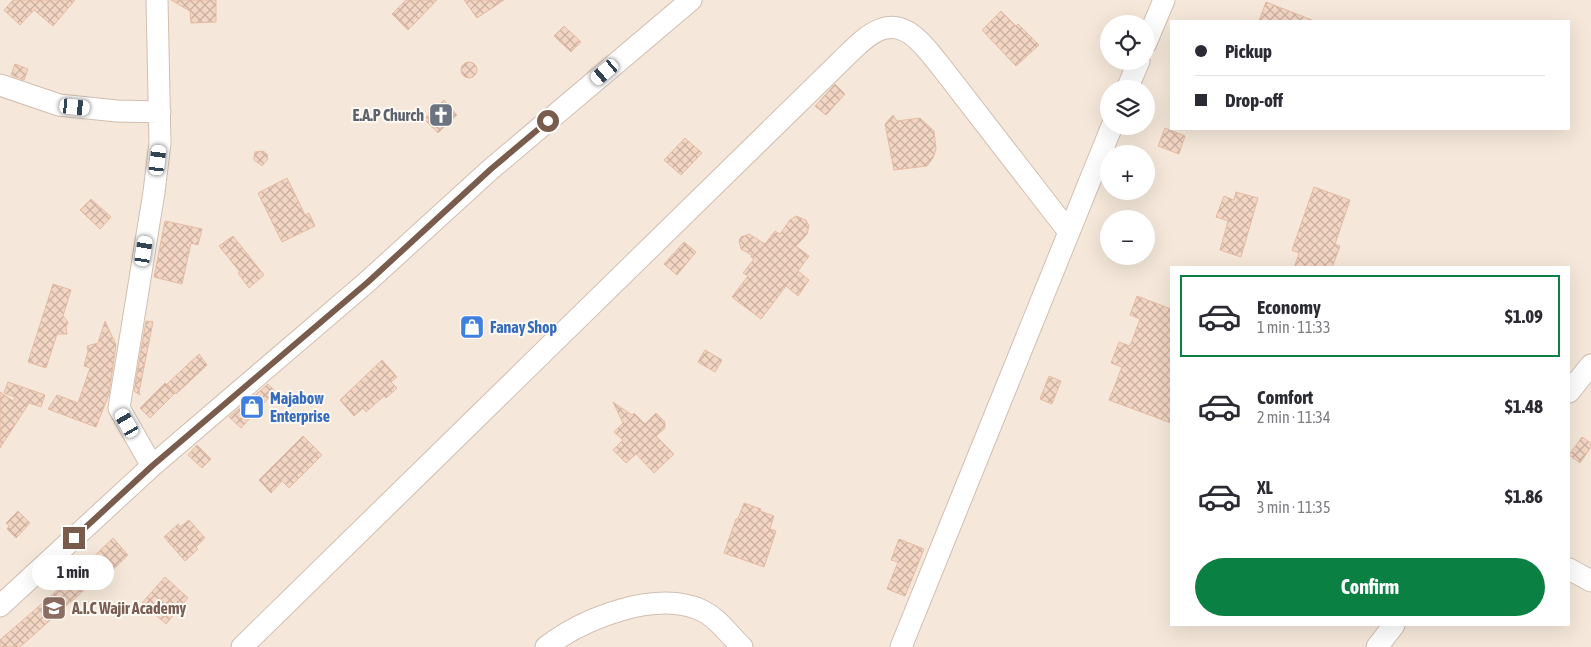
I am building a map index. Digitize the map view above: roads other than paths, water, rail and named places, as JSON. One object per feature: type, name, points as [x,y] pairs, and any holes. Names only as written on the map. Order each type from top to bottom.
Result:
[{"type":"street","points":[[152,466],[119,408],[154,192],[160,143],[157,0]]},
{"type":"street","points":[[0,606],[152,466],[368,282],[491,169],[691,0]]},
{"type":"street","points":[[1155,22],[1164,0]]},
{"type":"street","points":[[242,647],[833,69],[873,33],[887,27],[897,27],[907,31],[918,40],[939,64],[1069,232]]},
{"type":"street","points":[[0,85],[59,105],[117,111],[160,112]]},
{"type":"street","points":[[901,647],[1108,135]]},
{"type":"street","points":[[1570,391],[1591,364]]},
{"type":"street","points":[[1570,570],[1591,581]]},
{"type":"street","points":[[546,647],[588,621],[648,603],[671,602],[702,611],[718,621],[742,647]]},
{"type":"street","points":[[1377,647],[1393,626]]},
{"type":"place","name":"E.A.P Church","points":[[441,115]]},
{"type":"place","name":"Fanay Shop","points":[[472,327]]},
{"type":"place","name":"Majabow Enterprise","points":[[252,407]]},
{"type":"place","name":"A.I.C Wajir Academy","points":[[54,608]]}]
